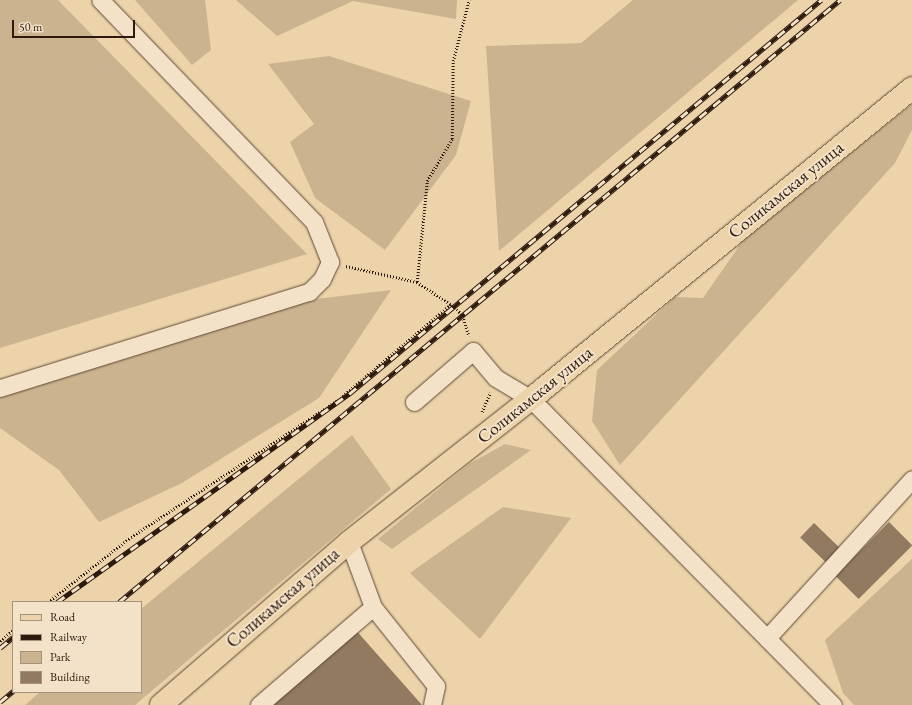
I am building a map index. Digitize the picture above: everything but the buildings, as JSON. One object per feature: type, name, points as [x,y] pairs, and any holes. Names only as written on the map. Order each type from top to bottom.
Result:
[{"type":"main road","name":"Соликамская улица","points":[[161,705],[348,542],[531,399],[912,88]]},
{"type":"street","points":[[0,388],[309,292],[322,279],[330,262],[314,222],[100,0]]},
{"type":"street","points":[[414,402],[473,351],[496,378],[531,399],[833,705]]},
{"type":"street","points":[[767,638],[912,479]]},
{"type":"street","points":[[348,542],[374,607],[436,686],[432,705]]},
{"type":"street","points":[[259,705],[374,607]]},
{"type":"path","points":[[417,282],[427,181],[452,138],[453,61],[469,0]]},
{"type":"path","points":[[330,262],[417,282],[451,304],[463,316],[473,351]]},
{"type":"path","points":[[49,601],[131,537],[338,400],[451,304]]},
{"type":"path","points":[[0,640],[12,631]]},
{"type":"green space","points":[[0,0],[58,0],[307,254],[0,348]]},
{"type":"green space","points":[[135,0],[205,0],[211,50],[192,65]]},
{"type":"green space","points":[[236,0],[457,0],[456,19],[353,1],[277,36]]},
{"type":"green space","points":[[633,0],[798,0],[499,251],[486,46],[581,43]]},
{"type":"green space","points":[[329,56],[471,101],[456,155],[385,250],[315,198],[290,142],[314,124],[268,64]]},
{"type":"green space","points":[[912,104],[912,130],[895,163],[620,465],[592,421],[597,370],[675,297],[703,298],[744,239]]},
{"type":"green space","points":[[391,290],[319,398],[182,483],[99,522],[59,470],[0,428],[0,396],[299,301]]},
{"type":"green space","points":[[352,435],[391,489],[135,705],[25,705],[39,693],[142,693],[142,608]]},
{"type":"green space","points":[[505,444],[531,450],[392,549],[378,539],[469,464]]},
{"type":"green space","points":[[503,507],[571,518],[480,639],[410,573]]},
{"type":"green space","points":[[912,559],[912,705],[854,705],[843,693],[825,640]]},
{"type":"railway","points":[[58,601],[349,394],[821,0]]},
{"type":"railway","points":[[120,601],[840,0]]},
{"type":"railway","points":[[0,648],[12,638]]},
{"type":"railway","points":[[0,702],[12,692]]}]
